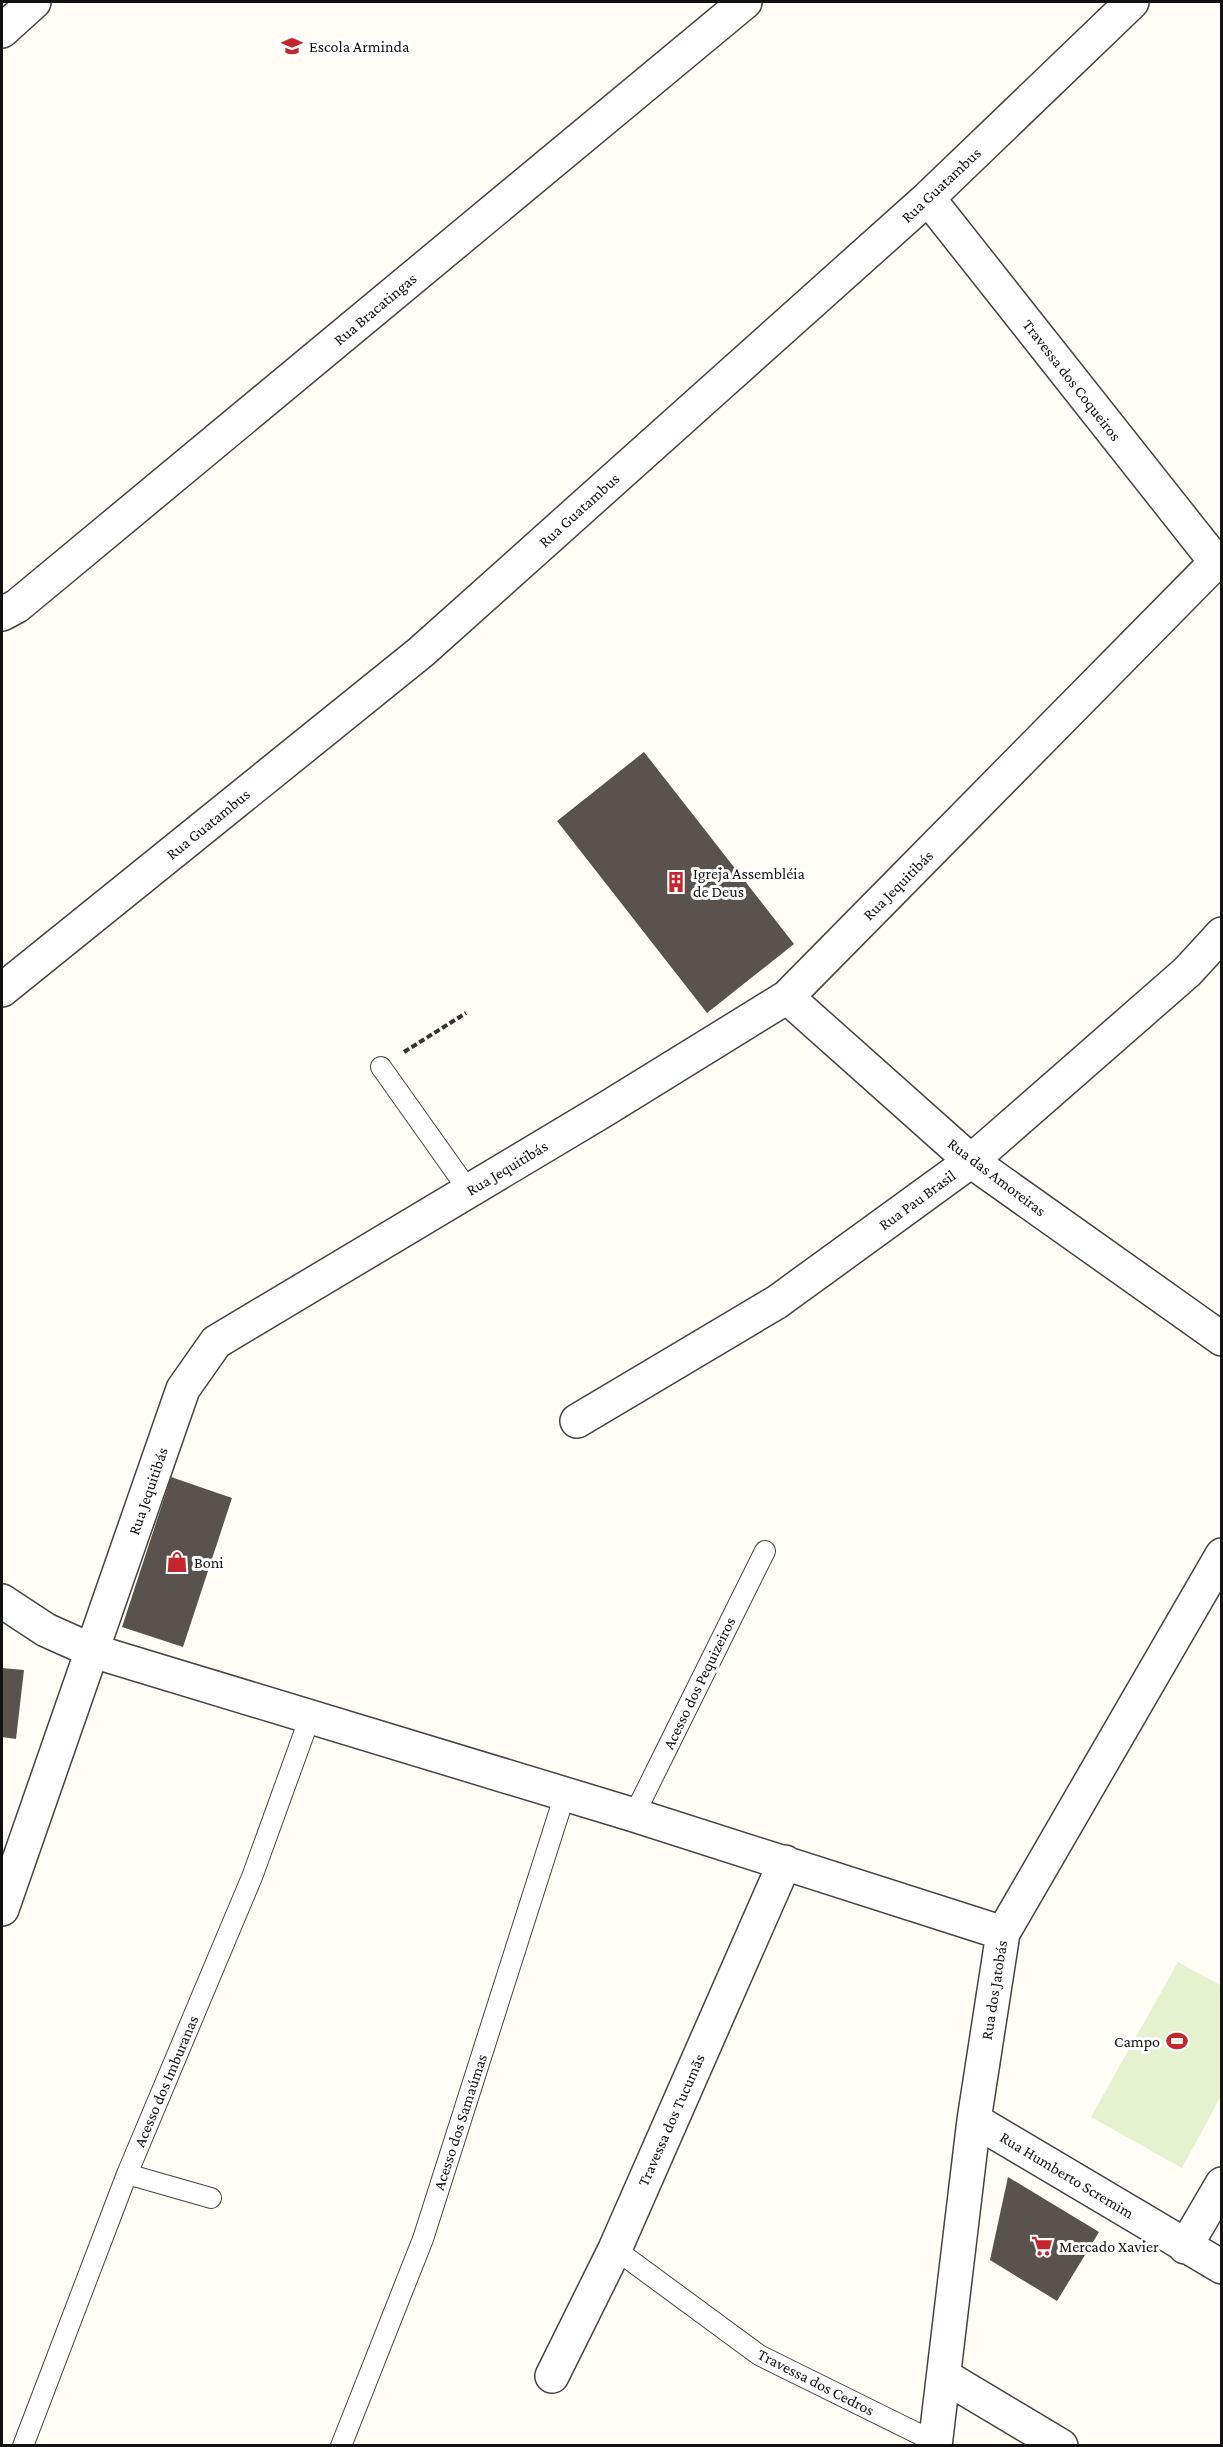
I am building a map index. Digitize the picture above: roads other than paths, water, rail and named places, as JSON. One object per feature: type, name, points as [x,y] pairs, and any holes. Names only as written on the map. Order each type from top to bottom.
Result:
[{"type":"street","points":[[2,31],[33,2]]},
{"type":"street","name":"Rua Bracatingas","points":[[2,614],[17,606],[745,2]]},
{"type":"street","name":"Rua Guatambus","points":[[2,990],[421,652],[928,198],[1132,2]]},
{"type":"street","name":"Travessa dos Coqueiros","points":[[928,198],[1219,559]]},
{"type":"street","name":"Rua Jequitibás","points":[[2,1909],[183,1389],[216,1342],[470,1191],[787,997],[1219,559]]},
{"type":"street","name":"Rua Pau Brasil","points":[[577,1421],[777,1302],[971,1161],[1187,972],[1221,934]]},
{"type":"street","name":"Rua das Amoreiras","points":[[787,997],[971,1161],[1221,1339]]},
{"type":"street","name":"Rua dos Jatobás","points":[[935,2444],[974,2120],[1003,1933],[1221,1555]]},
{"type":"street","points":[[2,1601],[46,1630],[93,1651],[634,1815],[1003,1933]]},
{"type":"street","name":"Travessa dos Tucumãs","points":[[552,2376],[615,2249],[785,1862]]},
{"type":"street","name":"Rua Humberto Scremim","points":[[974,2120],[1221,2268]]},
{"type":"street","points":[[1185,2247],[1221,2184]]},
{"type":"street","points":[[944,2376],[1061,2445]]},
{"type":"lane","points":[[381,1067],[470,1191]]},
{"type":"lane","name":"Acesso dos Pequizeiros","points":[[634,1815],[765,1551]]},
{"type":"lane","name":"Acesso dos Imburanas","points":[[23,2445],[127,2174],[252,1877],[310,1717]]},
{"type":"lane","name":"Acesso dos Samaúmas","points":[[341,2445],[423,2239],[564,1794]]},
{"type":"lane","points":[[127,2174],[211,2198]]},
{"type":"lane","name":"Travessa dos Cedros","points":[[615,2249],[759,2355],[935,2444]]},
{"type":"place","name":"Escola Arminda","points":[[292,46]]},
{"type":"place","name":"Igreja Assembléia de Deus","points":[[676,882]]},
{"type":"place","name":"Boni","points":[[177,1562]]},
{"type":"place","name":"Campo","points":[[1177,2041]]},
{"type":"place","name":"Mercado Xavier","points":[[1042,2246]]}]
